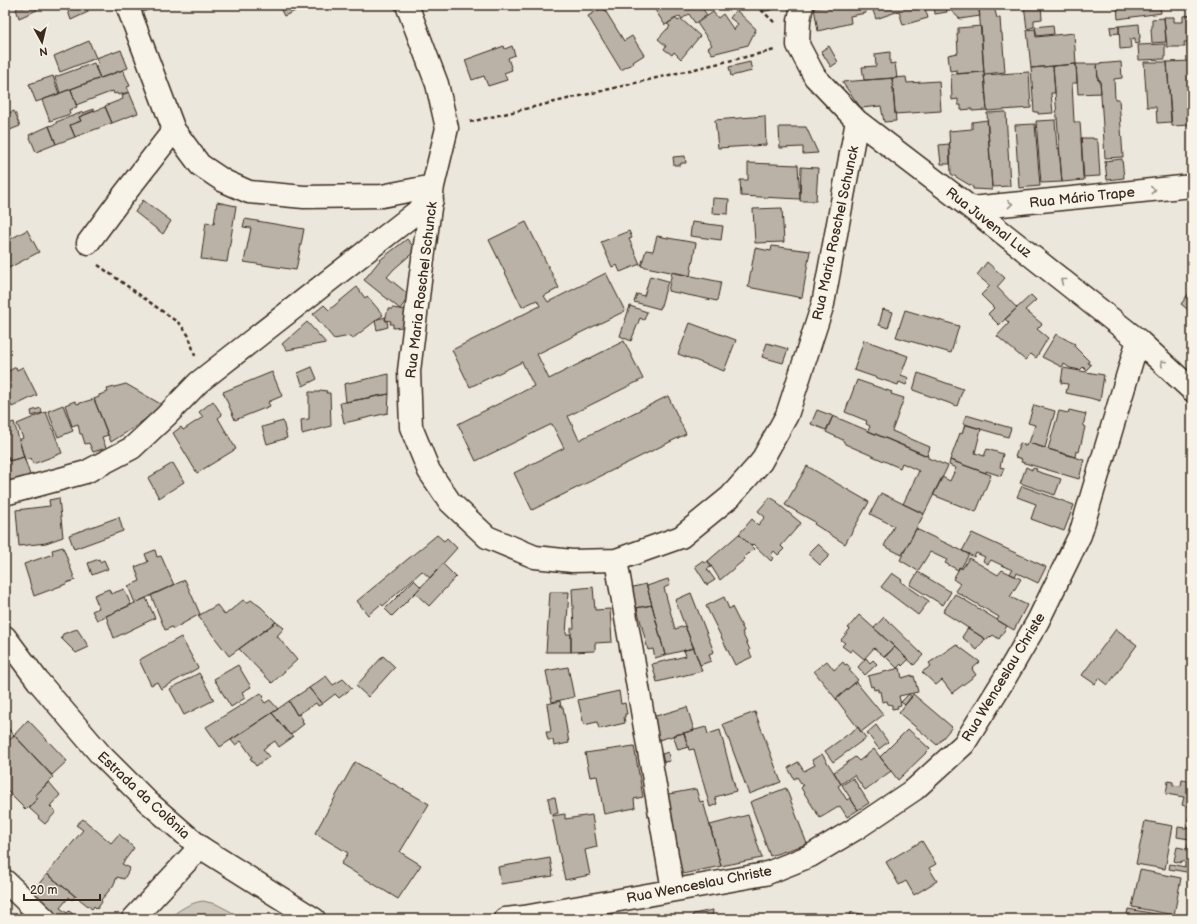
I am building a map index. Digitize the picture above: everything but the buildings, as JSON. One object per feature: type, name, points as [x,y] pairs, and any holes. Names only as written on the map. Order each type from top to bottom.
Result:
[{"type":"street","points":[[127,5],[174,130],[200,165],[224,181],[249,192],[304,197],[382,196],[432,193]]},
{"type":"street","name":"Rua Maria Roschel Schunck","points":[[407,5],[437,84],[447,128],[432,193],[409,372],[411,427],[429,471],[450,502],[487,537],[535,557],[572,561],[616,560],[681,537],[730,497],[761,462],[787,414],[823,304],[857,121]]},
{"type":"street","points":[[798,45],[798,21],[802,5]]},
{"type":"street","name":"Rua Juvenal Luz","points":[[798,45],[815,77],[857,121],[971,208],[1138,340],[1192,390]]},
{"type":"street","points":[[88,242],[174,130]]},
{"type":"street","name":"Rua Mário Trape","points":[[971,208],[1192,186]]},
{"type":"street","points":[[5,494],[86,472],[132,448],[199,382],[432,193]]},
{"type":"street","name":"Rua Wenceslau Christe","points":[[505,919],[524,917],[765,874],[810,856],[857,828],[915,789],[964,744],[1038,621],[1080,535],[1138,340]]},
{"type":"street","points":[[616,560],[673,890]]},
{"type":"street","name":"Estrada da Colônia","points":[[5,637],[38,682],[101,755],[148,802],[200,847],[314,919]]},
{"type":"street","points":[[133,919],[200,847]]},
{"type":"street","points":[[5,880],[45,919]]},
{"type":"path","points":[[447,128],[798,45]]},
{"type":"path","points":[[88,242],[87,251],[91,259],[103,270],[180,324],[189,336],[194,352],[199,382]]},
{"type":"shaded area","points":[[203,901],[216,904],[245,919],[168,919],[184,907]]}]
